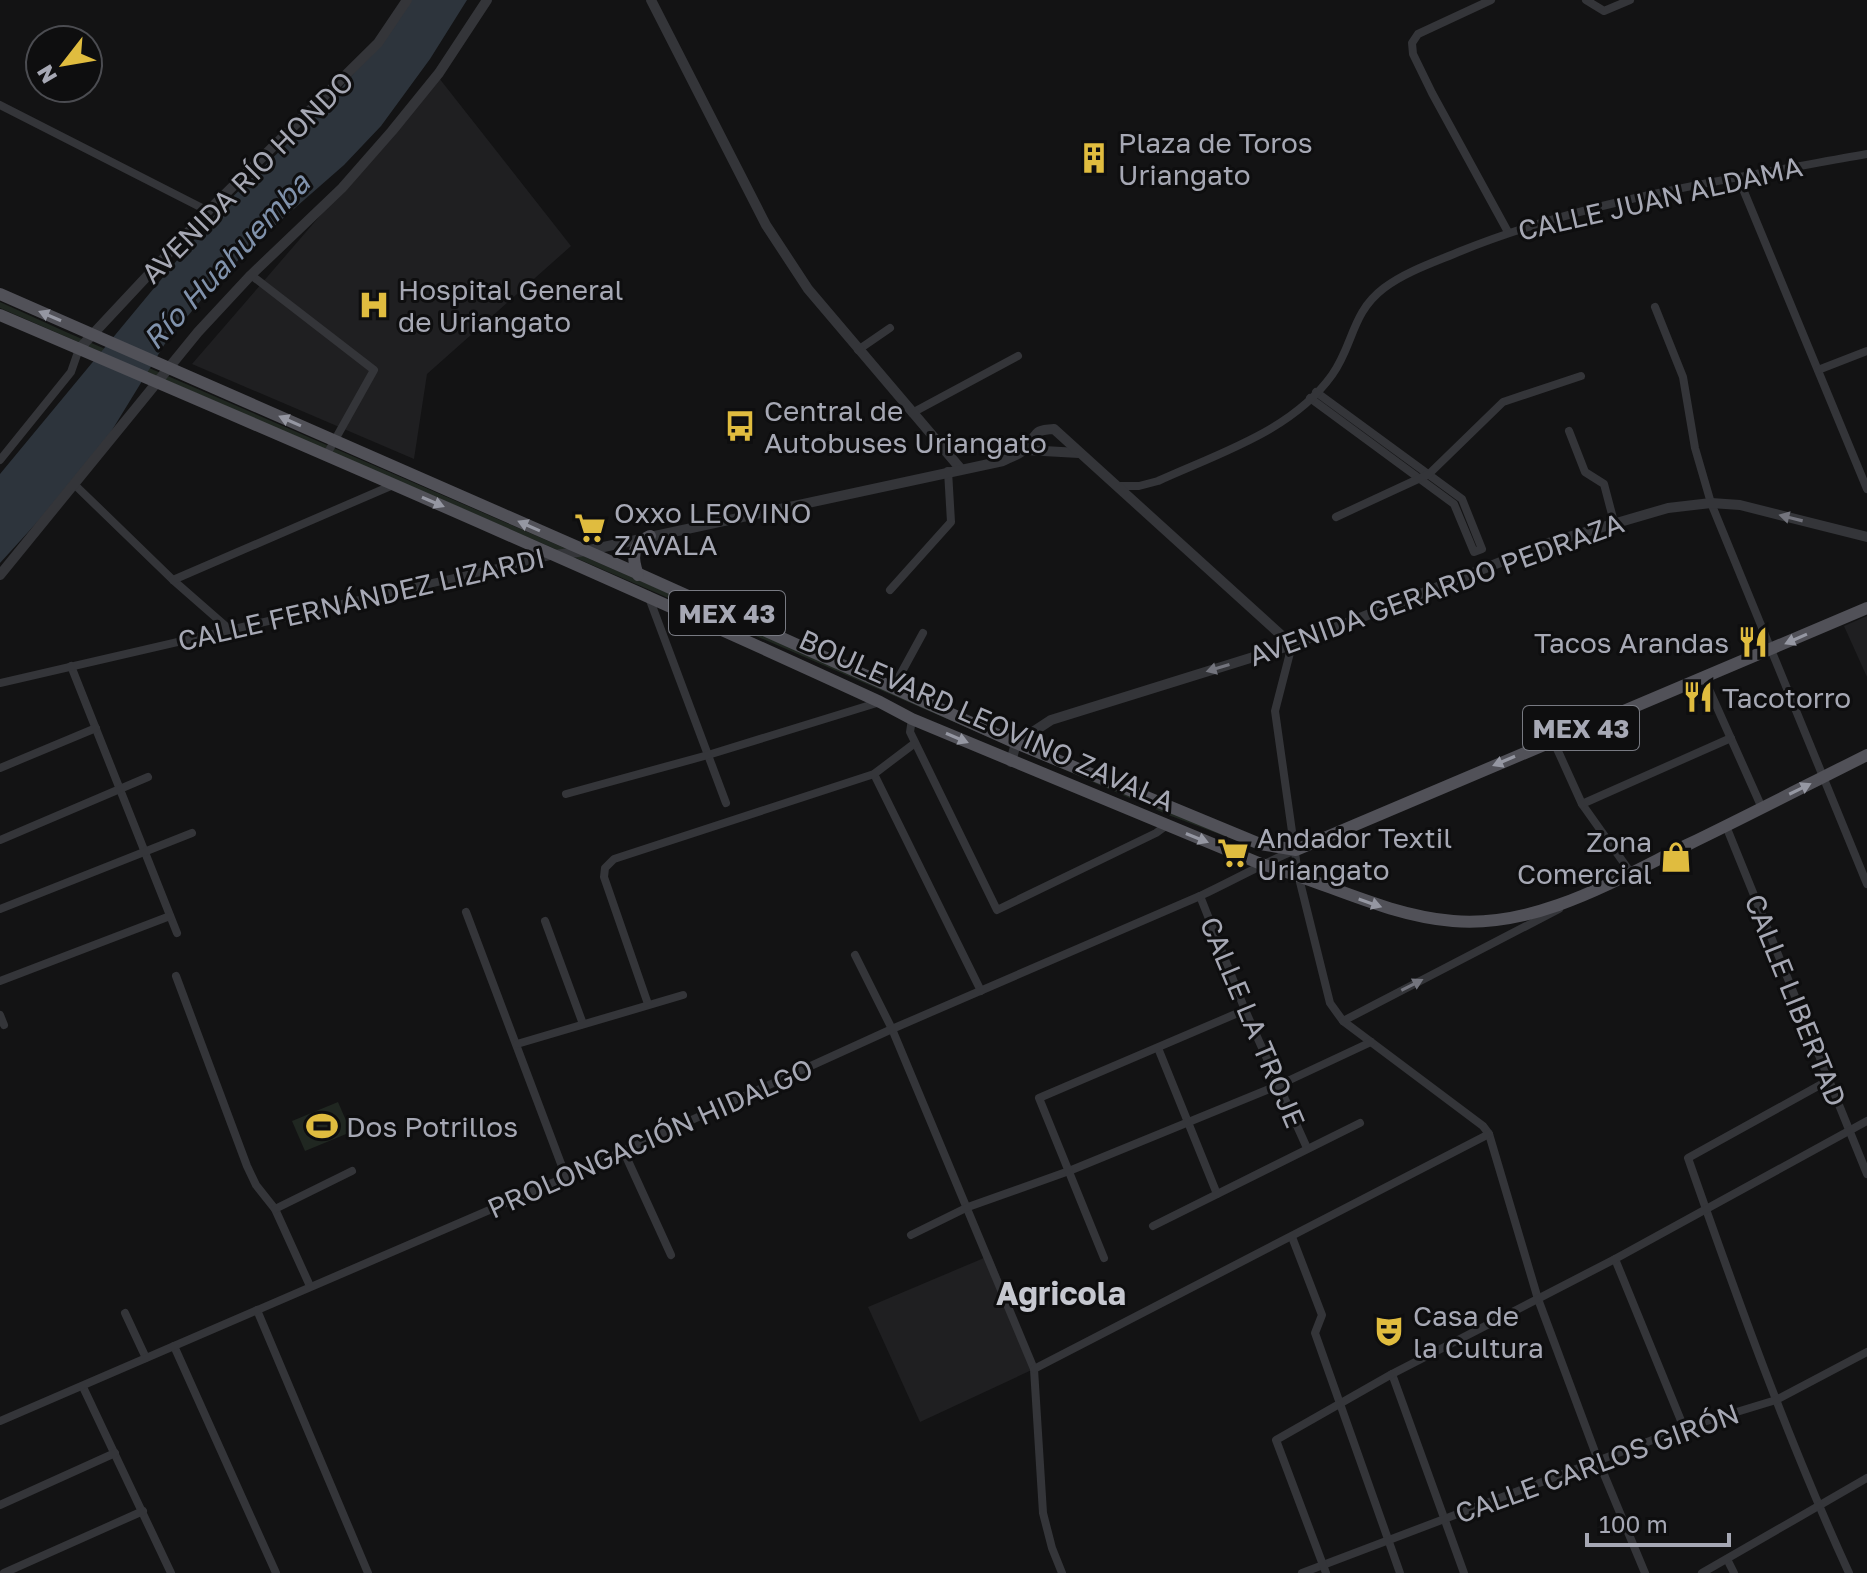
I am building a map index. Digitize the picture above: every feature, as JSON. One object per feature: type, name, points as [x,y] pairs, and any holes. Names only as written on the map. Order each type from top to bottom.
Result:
[{"type":"main road","name":"BOULEVARD LEOVINO ZAVALA","points":[[0,294],[1016,743],[1260,844],[1296,850]]},
{"type":"main road","name":"BOULEVARD LEOVINO ZAVALA","points":[[0,315],[633,588],[1011,762],[1261,864],[1298,874]]},
{"type":"main road","points":[[633,588],[639,574],[634,566],[634,549],[640,541],[650,536]]},
{"type":"main road","name":"MEX 43","points":[[1296,850],[1867,608]]},
{"type":"main road","name":"MEX 43","points":[[1298,874],[1391,911],[1456,921],[1505,918],[1580,899],[1867,755]]},
{"type":"main road","points":[[1148,818],[1155,801]]},
{"type":"street","name":"AVENIDA RÍO HONDO","points":[[84,350],[208,211],[378,43],[407,0]]},
{"type":"street","points":[[0,575],[75,485],[154,379],[251,275],[342,188],[392,131],[439,73],[487,0]]},
{"type":"street","points":[[651,0],[766,225],[808,289],[960,468]]},
{"type":"street","points":[[1491,0],[1418,34],[1412,43],[1413,54],[1508,232]]},
{"type":"street","points":[[1586,0],[1604,11],[1630,0]]},
{"type":"street","points":[[0,105],[208,211]]},
{"type":"street","name":"CALLE JUAN ALDAMA","points":[[1117,486],[1139,486],[1158,481],[1278,426],[1333,374],[1363,306],[1385,287],[1412,271],[1508,232],[1632,199],[1867,154]]},
{"type":"street","points":[[1738,177],[1867,489]]},
{"type":"street","points":[[251,275],[374,370],[327,454]]},
{"type":"street","points":[[1655,307],[1683,377],[1695,448],[1711,503],[1867,884]]},
{"type":"street","points":[[858,350],[890,328]]},
{"type":"street","points":[[0,460],[71,372],[84,350]]},
{"type":"street","points":[[1818,370],[1867,351]]},
{"type":"street","points":[[912,413],[1018,356]]},
{"type":"street","points":[[1336,517],[1429,474],[1503,402],[1581,376]]},
{"type":"street","points":[[1313,395],[1462,499],[1482,549],[1474,552],[1454,504],[1313,395]]},
{"type":"street","points":[[1079,453],[1026,450],[1040,430],[1054,429],[1292,645],[1275,711],[1298,874],[1330,1003],[1343,1021],[1483,1126],[1489,1134],[1538,1299],[1598,1460],[1645,1573]]},
{"type":"street","points":[[1569,431],[1585,472],[1604,484],[1614,522]]},
{"type":"street","name":"CALLE FERNÁNDEZ LIZARDI","points":[[0,683],[555,555],[1003,461],[1026,450]]},
{"type":"street","points":[[890,590],[951,522],[948,471]]},
{"type":"street","points":[[75,485],[173,580],[229,629]]},
{"type":"street","points":[[173,580],[393,485]]},
{"type":"street","name":"AVENIDA GERARDO PEDRAZA","points":[[1016,743],[1051,720],[1292,645],[1548,543],[1668,508],[1711,503],[1740,505],[1867,537]]},
{"type":"street","points":[[647,595],[726,803]]},
{"type":"street","points":[[893,688],[923,633]]},
{"type":"street","points":[[71,666],[177,933]]},
{"type":"street","points":[[1703,676],[1762,808]]},
{"type":"street","points":[[566,794],[708,755],[880,702]]},
{"type":"street","points":[[912,719],[910,732],[997,910],[1167,825]]},
{"type":"street","points":[[0,768],[96,728]]},
{"type":"street","points":[[1582,804],[1731,738]]},
{"type":"street","points":[[1553,740],[1582,804],[1631,873]]},
{"type":"street","points":[[648,1004],[604,877],[605,868],[614,859],[874,774],[915,743]]},
{"type":"street","points":[[1011,762],[1016,743]]},
{"type":"street","points":[[874,774],[981,991]]},
{"type":"street","points":[[0,840],[148,777]]},
{"type":"street","name":"CALLE LIBERTAD","points":[[1726,826],[1867,1174]]},
{"type":"street","points":[[0,909],[192,833]]},
{"type":"street","name":"PROLONGACIÓN HIDALGO","points":[[0,1421],[624,1152],[892,1029],[1200,896],[1242,877],[1261,864],[1296,850]]},
{"type":"street","name":"CALLE LA TROJE","points":[[1200,896],[1245,1010],[1307,1148]]},
{"type":"street","points":[[1343,1021],[1580,899]]},
{"type":"street","points":[[466,912],[566,1177]]},
{"type":"street","points":[[0,981],[170,916]]},
{"type":"street","points":[[545,921],[583,1024]]},
{"type":"street","points":[[855,955],[892,1029],[1034,1369],[1043,1513],[1062,1573]]},
{"type":"street","points":[[176,976],[247,1166],[256,1185],[275,1209],[310,1286]]},
{"type":"street","points":[[517,1044],[683,995]]},
{"type":"street","points":[[1104,1258],[1039,1098],[1245,1010]]},
{"type":"street","points":[[0,1015],[4,1025]]},
{"type":"street","points":[[911,1235],[968,1207],[1069,1171],[1279,1085],[1371,1042]]},
{"type":"street","points":[[1158,1048],[1217,1194]]},
{"type":"street","points":[[1829,1080],[1688,1158],[1776,1400],[1849,1573]]},
{"type":"street","points":[[1325,1569],[1276,1440],[1392,1374],[1615,1259],[1867,1121]]},
{"type":"street","points":[[1153,1226],[1360,1123]]},
{"type":"street","points":[[1034,1369],[1489,1134]]},
{"type":"street","points":[[624,1152],[671,1255]]},
{"type":"street","points":[[275,1209],[352,1171]]},
{"type":"street","points":[[1292,1237],[1322,1315],[1315,1333],[1400,1573]]},
{"type":"street","points":[[1615,1259],[1684,1428]]},
{"type":"street","points":[[257,1310],[368,1573]]},
{"type":"street","points":[[125,1313],[146,1358]]},
{"type":"street","points":[[174,1346],[276,1573]]},
{"type":"street","name":"CALLE CARLOS GIRÓN","points":[[1302,1573],[1325,1569],[1387,1540],[1684,1428],[1776,1400],[1867,1352]]},
{"type":"street","points":[[1392,1374],[1464,1573]]},
{"type":"street","points":[[83,1387],[171,1573]]},
{"type":"street","points":[[0,1505],[115,1453]]},
{"type":"street","points":[[1702,1573],[1867,1478]]},
{"type":"street","points":[[4,1573],[143,1511]]},
{"type":"street","points":[[1727,1559],[1734,1573]]},
{"type":"shaded area","name":"Hospital General de Uriangato","points":[[439,78],[571,246],[427,374],[414,459],[192,364]]},
{"type":"shaded area","points":[[0,302],[1259,849],[1171,816],[0,308]]},
{"type":"shaded area","points":[[1867,616],[1867,677],[1844,626]]},
{"type":"shaded area","name":"Dos Potrillos","points":[[338,1102],[351,1132],[305,1151],[292,1121]]},
{"type":"shaded area","points":[[991,1255],[1036,1368],[920,1422],[868,1307]]},
{"type":"water","name":"Río Huahuemba","points":[[410,0],[467,0],[430,59],[381,126],[344,165],[256,242],[212,287],[166,342],[109,435],[0,563],[0,474],[217,212],[325,107],[379,44]]},
{"type":"place","name":"Plaza de Toros Uriangato","points":[[1094,158]]},
{"type":"place","name":"Hospital General de Uriangato","points":[[374,305]]},
{"type":"place","name":"Central de Autobuses Uriangato","points":[[740,426]]},
{"type":"place","name":"Oxxo LEOVINO ZAVALA","points":[[590,528]]},
{"type":"place","name":"Tacos Arandas","points":[[1753,642]]},
{"type":"place","name":"Tacotorro","points":[[1698,697]]},
{"type":"place","name":"Andador Textil Uriangato","points":[[1233,853]]},
{"type":"place","name":"Zona Comercial","points":[[1676,857]]},
{"type":"place","name":"Dos Potrillos","points":[[322,1126]]},
{"type":"place","name":"Casa de la Cultura","points":[[1389,1331]]},
{"type":"district","name":"Agricola","points":[[1061,1293]]}]
